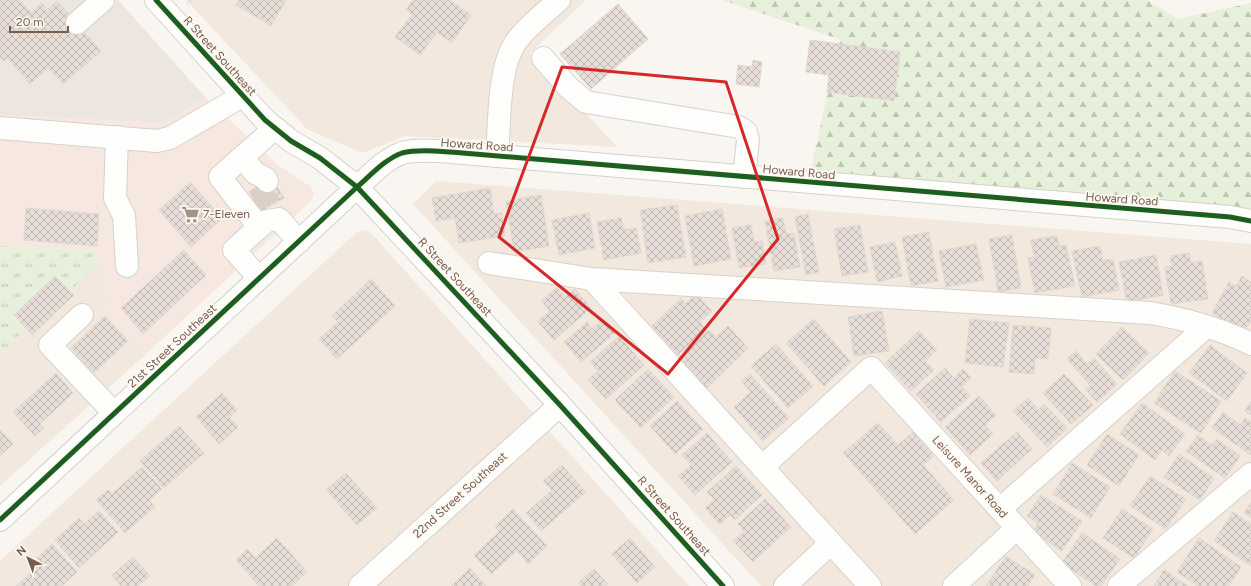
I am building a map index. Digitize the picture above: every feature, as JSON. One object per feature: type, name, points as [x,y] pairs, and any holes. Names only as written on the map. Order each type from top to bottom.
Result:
[{"type":"street","points":[[77,23],[103,0]]},
{"type":"street","name":"R Street Southeast","points":[[156,0],[265,120],[291,141],[320,158],[357,187],[560,405],[723,586]]},
{"type":"street","points":[[497,156],[503,81],[507,55],[518,38],[559,0]]},
{"type":"street","points":[[543,58],[568,86],[586,102],[739,127],[746,132],[748,140],[744,177]]},
{"type":"street","points":[[0,128],[157,141],[170,138],[242,96]]},
{"type":"street","points":[[259,227],[220,177],[256,174],[275,128]]},
{"type":"street","points":[[117,137],[115,198],[124,216],[127,266]]},
{"type":"street","name":"Howard Road","points":[[357,187],[384,165],[402,154],[426,151],[1230,217],[1251,221]]},
{"type":"street","name":"21st Street Southeast","points":[[0,520],[357,187]]},
{"type":"street","points":[[259,278],[234,250],[266,221],[276,209],[299,242]]},
{"type":"street","points":[[489,263],[592,279],[1150,313],[1197,322],[1206,327],[1234,336],[1251,344]]},
{"type":"street","points":[[592,279],[870,586]]},
{"type":"street","points":[[82,315],[50,345],[114,413]]},
{"type":"street","points":[[1000,509],[1206,327]]},
{"type":"street","name":"Leisure Manor Road","points":[[762,467],[871,368],[1070,586]]},
{"type":"street","name":"22nd Street Southeast","points":[[360,586],[560,405]]},
{"type":"street","points":[[1119,586],[1251,474]]},
{"type":"street","points":[[954,586],[1017,528]]},
{"type":"street","points":[[785,586],[831,543]]},
{"type":"highlighted area","points":[[562,67],[726,82],[778,239],[668,374],[499,237]]},
{"type":"shaded area","points":[[0,0],[118,0],[205,97],[165,123],[0,115]]},
{"type":"shaded area","points":[[186,0],[586,0],[530,53],[617,147],[405,136],[362,153],[307,129]]},
{"type":"shaded area","points":[[205,97],[278,165],[311,187],[314,195],[310,202],[146,354],[105,309],[101,261],[93,250],[0,246],[0,115],[165,123]]},
{"type":"shaded area","points":[[436,181],[1251,244],[1251,586],[761,586],[413,204]]},
{"type":"shaded area","points":[[363,230],[370,232],[689,586],[0,586],[0,561],[357,232]]},
{"type":"shaded area","points":[[101,261],[105,309],[146,354],[0,486],[0,353],[26,329],[13,316],[56,275],[70,290]]},
{"type":"green space","points":[[722,0],[1147,0],[1178,19],[1251,3],[1251,210],[811,170],[839,39]]},
{"type":"green space","points":[[0,246],[93,250],[101,261],[70,291],[56,276],[13,316],[26,329],[0,353]]},
{"type":"building","points":[[0,0],[20,0],[31,13],[42,3],[47,10],[57,1],[101,51],[63,84],[48,68],[30,84],[7,58],[4,61],[0,57]]},
{"type":"building","points":[[239,0],[286,0],[271,26],[236,5]]},
{"type":"building","points":[[413,0],[450,0],[471,15],[452,43],[437,32],[420,55],[395,37],[412,14],[406,10]]},
{"type":"building","points":[[618,4],[648,39],[591,89],[560,54]]},
{"type":"building","points":[[810,40],[900,52],[894,101],[827,92],[829,75],[806,72]]},
{"type":"building","points":[[753,60],[762,62],[759,87],[736,84],[738,65],[752,67]]},
{"type":"building","name":"7-Eleven","points":[[272,178],[284,198],[263,210],[252,190]]},
{"type":"building","name":"7-Eleven","points":[[190,182],[222,218],[191,247],[159,210]]},
{"type":"building","points":[[490,188],[494,214],[502,213],[505,236],[459,243],[455,218],[436,221],[432,198]]},
{"type":"building","points":[[541,195],[549,246],[514,252],[506,201]]},
{"type":"building","points":[[677,205],[686,257],[648,263],[640,210]]},
{"type":"building","points":[[26,208],[99,214],[97,246],[24,240]]},
{"type":"building","points":[[722,209],[731,259],[694,266],[685,216]]},
{"type":"building","points":[[589,213],[595,248],[559,255],[552,220]]},
{"type":"building","points":[[808,214],[819,272],[806,275],[795,217]]},
{"type":"building","points":[[621,218],[624,230],[636,228],[641,253],[604,260],[597,222]]},
{"type":"building","points":[[783,218],[786,234],[794,233],[800,267],[774,271],[765,221]]},
{"type":"building","points":[[751,225],[754,242],[762,241],[766,264],[739,268],[732,228]]},
{"type":"building","points":[[860,225],[868,272],[842,276],[834,229]]},
{"type":"building","points":[[929,232],[938,281],[911,286],[902,237]]},
{"type":"building","points":[[1012,235],[1021,288],[998,292],[989,239]]},
{"type":"building","points":[[1057,236],[1059,246],[1066,245],[1075,286],[1035,293],[1028,258],[1034,257],[1031,240]]},
{"type":"building","points":[[895,242],[902,276],[877,282],[870,247]]},
{"type":"building","points":[[976,244],[984,280],[946,287],[939,251]]},
{"type":"building","points":[[1100,246],[1103,260],[1113,259],[1119,290],[1082,297],[1072,251]]},
{"type":"building","points":[[184,250],[206,275],[143,334],[121,308]]},
{"type":"building","points":[[1189,253],[1191,263],[1202,261],[1208,299],[1171,304],[1165,267],[1172,266],[1170,256]]},
{"type":"building","points":[[1156,255],[1163,295],[1127,302],[1119,262]]},
{"type":"building","points":[[55,276],[74,295],[32,335],[14,315]]},
{"type":"building","points":[[1242,276],[1251,282],[1251,321],[1244,332],[1212,313],[1229,282],[1236,286]]},
{"type":"building","points":[[371,279],[395,306],[337,359],[319,339],[338,322],[332,316]]},
{"type":"building","points":[[557,287],[565,297],[575,289],[591,308],[554,340],[537,321],[550,311],[541,301]]},
{"type":"building","points":[[696,294],[712,311],[700,322],[706,329],[678,355],[652,326],[681,298],[686,304]]},
{"type":"building","points":[[882,311],[889,351],[854,356],[848,317]]},
{"type":"building","points":[[105,316],[128,341],[94,373],[71,348]]},
{"type":"building","points":[[603,319],[615,333],[581,362],[564,342],[587,322],[592,329]]},
{"type":"building","points":[[814,319],[851,362],[824,386],[786,343]]},
{"type":"building","points":[[970,319],[1009,323],[1003,367],[965,363]]},
{"type":"building","points":[[1013,325],[1051,328],[1048,359],[1035,358],[1034,374],[1009,372]]},
{"type":"building","points":[[728,326],[748,348],[707,388],[680,358],[709,330],[716,337]]},
{"type":"building","points":[[1122,327],[1149,353],[1123,380],[1096,354]]},
{"type":"building","points":[[919,331],[937,350],[925,361],[934,370],[911,391],[885,363]]},
{"type":"building","points":[[619,336],[644,365],[606,399],[588,380],[598,371],[590,362]]},
{"type":"building","points":[[776,344],[813,386],[788,408],[751,366]]},
{"type":"building","points":[[1210,345],[1247,373],[1227,401],[1189,373]]},
{"type":"building","points":[[1076,351],[1087,364],[1094,358],[1117,384],[1097,402],[1085,389],[1090,385],[1067,359]]},
{"type":"building","points":[[945,368],[954,378],[963,369],[971,378],[962,387],[970,396],[941,422],[916,394]]},
{"type":"building","points":[[648,369],[674,397],[641,428],[615,400]]},
{"type":"building","points":[[1175,371],[1221,401],[1201,433],[1154,403]]},
{"type":"building","points":[[56,373],[73,393],[40,424],[44,428],[35,436],[13,412]]},
{"type":"building","points":[[750,374],[789,418],[763,441],[734,407],[751,392],[741,381]]},
{"type":"building","points":[[1064,374],[1093,405],[1071,424],[1043,393]]},
{"type":"building","points":[[222,393],[237,410],[229,417],[238,427],[219,444],[196,417]]},
{"type":"building","points":[[979,396],[996,415],[985,425],[993,434],[970,455],[945,427]]},
{"type":"building","points":[[1028,398],[1039,410],[1044,404],[1067,428],[1047,447],[1013,411]]},
{"type":"building","points":[[677,401],[703,429],[675,454],[650,426]]},
{"type":"building","points":[[1251,401],[1251,415],[1245,411]]},
{"type":"building","points":[[1142,403],[1185,434],[1169,456],[1162,450],[1155,460],[1120,434]]},
{"type":"building","points":[[1223,412],[1240,425],[1245,418],[1251,422],[1251,455],[1212,428]]},
{"type":"building","points":[[878,423],[898,445],[913,432],[934,456],[923,465],[954,500],[915,534],[843,453]]},
{"type":"building","points":[[179,426],[204,453],[164,488],[140,461]]},
{"type":"building","points":[[0,430],[13,444],[0,456]]},
{"type":"building","points":[[1017,432],[1032,449],[997,481],[981,463]]},
{"type":"building","points":[[707,433],[732,462],[695,495],[678,476],[691,465],[682,455]]},
{"type":"building","points":[[1107,434],[1139,455],[1119,486],[1087,465]]},
{"type":"building","points":[[1198,435],[1212,445],[1217,439],[1240,456],[1225,478],[1186,451]]},
{"type":"building","points":[[1179,454],[1214,478],[1200,500],[1164,477]]},
{"type":"building","points":[[1072,463],[1110,487],[1091,518],[1053,494]]},
{"type":"building","points":[[562,465],[586,492],[541,531],[526,513],[552,490],[543,481]]},
{"type":"building","points":[[736,466],[762,495],[735,520],[730,515],[720,525],[705,508],[715,500],[707,492]]},
{"type":"building","points":[[142,467],[162,489],[149,500],[155,507],[125,533],[96,500],[108,490],[112,494]]},
{"type":"building","points":[[346,473],[377,508],[357,525],[326,490]]},
{"type":"building","points":[[1150,476],[1186,499],[1166,529],[1130,506]]},
{"type":"building","points":[[1041,495],[1082,521],[1062,551],[1033,532],[1038,523],[1027,516]]},
{"type":"building","points":[[765,499],[791,527],[753,562],[733,541],[744,531],[738,524]]},
{"type":"building","points":[[1251,502],[1251,518],[1244,513]]},
{"type":"building","points":[[513,509],[547,546],[528,564],[517,551],[491,574],[474,555],[499,532],[495,526]]},
{"type":"building","points":[[1122,509],[1153,529],[1134,558],[1103,538]]},
{"type":"building","points":[[99,511],[118,532],[79,568],[55,540],[79,518],[84,524]]},
{"type":"building","points":[[1233,512],[1251,524],[1251,566],[1214,541]]},
{"type":"building","points":[[1082,533],[1120,559],[1101,586],[1096,586],[1062,563]]},
{"type":"building","points":[[277,538],[307,572],[292,586],[259,586],[236,560],[247,549],[255,558]]},
{"type":"building","points":[[630,538],[655,567],[637,583],[612,554]]},
{"type":"building","points":[[1199,538],[1241,567],[1229,586],[1198,586],[1177,572]]},
{"type":"building","points":[[52,544],[77,572],[62,586],[16,586],[42,563],[37,558]]},
{"type":"building","points":[[1006,556],[1035,575],[1028,586],[986,586]]},
{"type":"building","points":[[133,557],[150,576],[138,586],[121,586],[112,575]]},
{"type":"building","points":[[470,568],[486,586],[451,586]]},
{"type":"building","points":[[594,569],[608,584],[605,586],[581,586],[578,583]]},
{"type":"building","points":[[1164,570],[1188,586],[1154,586]]},
{"type":"tunnel","points":[[258,186],[270,206]]},
{"type":"cycle path","points":[[156,0],[265,120],[291,141],[320,158],[357,187],[560,405],[723,586]]},
{"type":"cycle path","points":[[0,520],[372,173],[384,163],[402,153],[420,151],[451,152],[1230,217],[1251,221]]},
{"type":"place","name":"7-Eleven","points":[[190,214]]}]
